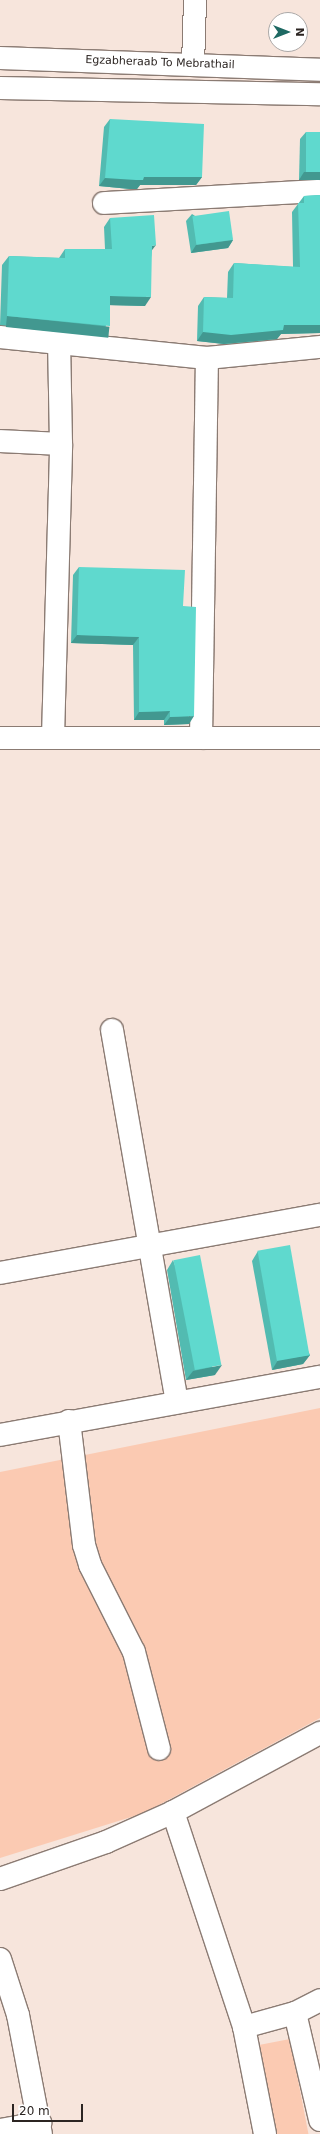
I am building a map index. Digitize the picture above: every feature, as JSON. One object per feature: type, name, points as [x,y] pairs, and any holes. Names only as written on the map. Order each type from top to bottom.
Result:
[{"type":"street","points":[[193,65],[195,0]]},
{"type":"street","name":"Egzabheraab To Mebrathail","points":[[0,58],[320,70]]},
{"type":"street","points":[[0,88],[320,94]]},
{"type":"street","points":[[104,203],[320,191]]},
{"type":"street","points":[[0,337],[207,358],[280,353],[320,347]]},
{"type":"street","points":[[53,738],[61,444],[59,343]]},
{"type":"street","points":[[201,738],[207,358]]},
{"type":"street","points":[[0,441],[61,444]]},
{"type":"street","points":[[0,738],[320,738]]},
{"type":"street","points":[[112,1030],[147,1245],[177,1402]]},
{"type":"street","points":[[0,1273],[147,1245],[320,1216]]},
{"type":"street","points":[[0,1435],[69,1421],[320,1377]]},
{"type":"street","points":[[69,1421],[84,1545],[90,1565],[134,1652],[159,1749]]},
{"type":"street","points":[[0,1879],[106,1842],[174,1812],[320,1733]]},
{"type":"street","points":[[174,1812],[244,2027],[265,2134]]},
{"type":"street","points":[[0,1959],[18,2015],[41,2129],[0,2130]]},
{"type":"street","points":[[244,2027],[295,2013],[320,2000]]},
{"type":"street","points":[[295,2013],[320,2120]]},
{"type":"shaded area","points":[[320,1408],[320,1718],[144,1813],[0,1858],[0,1472]]},
{"type":"shaded area","points":[[290,2039],[308,2134],[275,2134],[258,2045]]},
{"type":"building","points":[[110,119],[204,124],[202,177],[144,177],[143,180],[105,178]]},
{"type":"building","points":[[306,132],[320,132],[320,172],[306,172]]},
{"type":"building","points":[[320,195],[320,325],[284,325],[283,330],[231,335],[203,332],[204,297],[233,298],[234,263],[300,267],[298,203],[304,203],[304,196]]},
{"type":"building","points":[[229,211],[233,240],[196,245],[192,216]]},
{"type":"building","points":[[154,215],[156,245],[152,246],[151,297],[110,296],[110,326],[7,316],[9,256],[65,258],[65,249],[112,249],[110,218]]},
{"type":"building","points":[[79,567],[185,570],[183,606],[196,607],[194,716],[170,717],[170,711],[139,712],[139,637],[77,635]]},
{"type":"building","points":[[290,1245],[309,1355],[277,1361],[258,1251]]},
{"type":"building","points":[[200,1255],[221,1365],[195,1370],[173,1260]]}]
